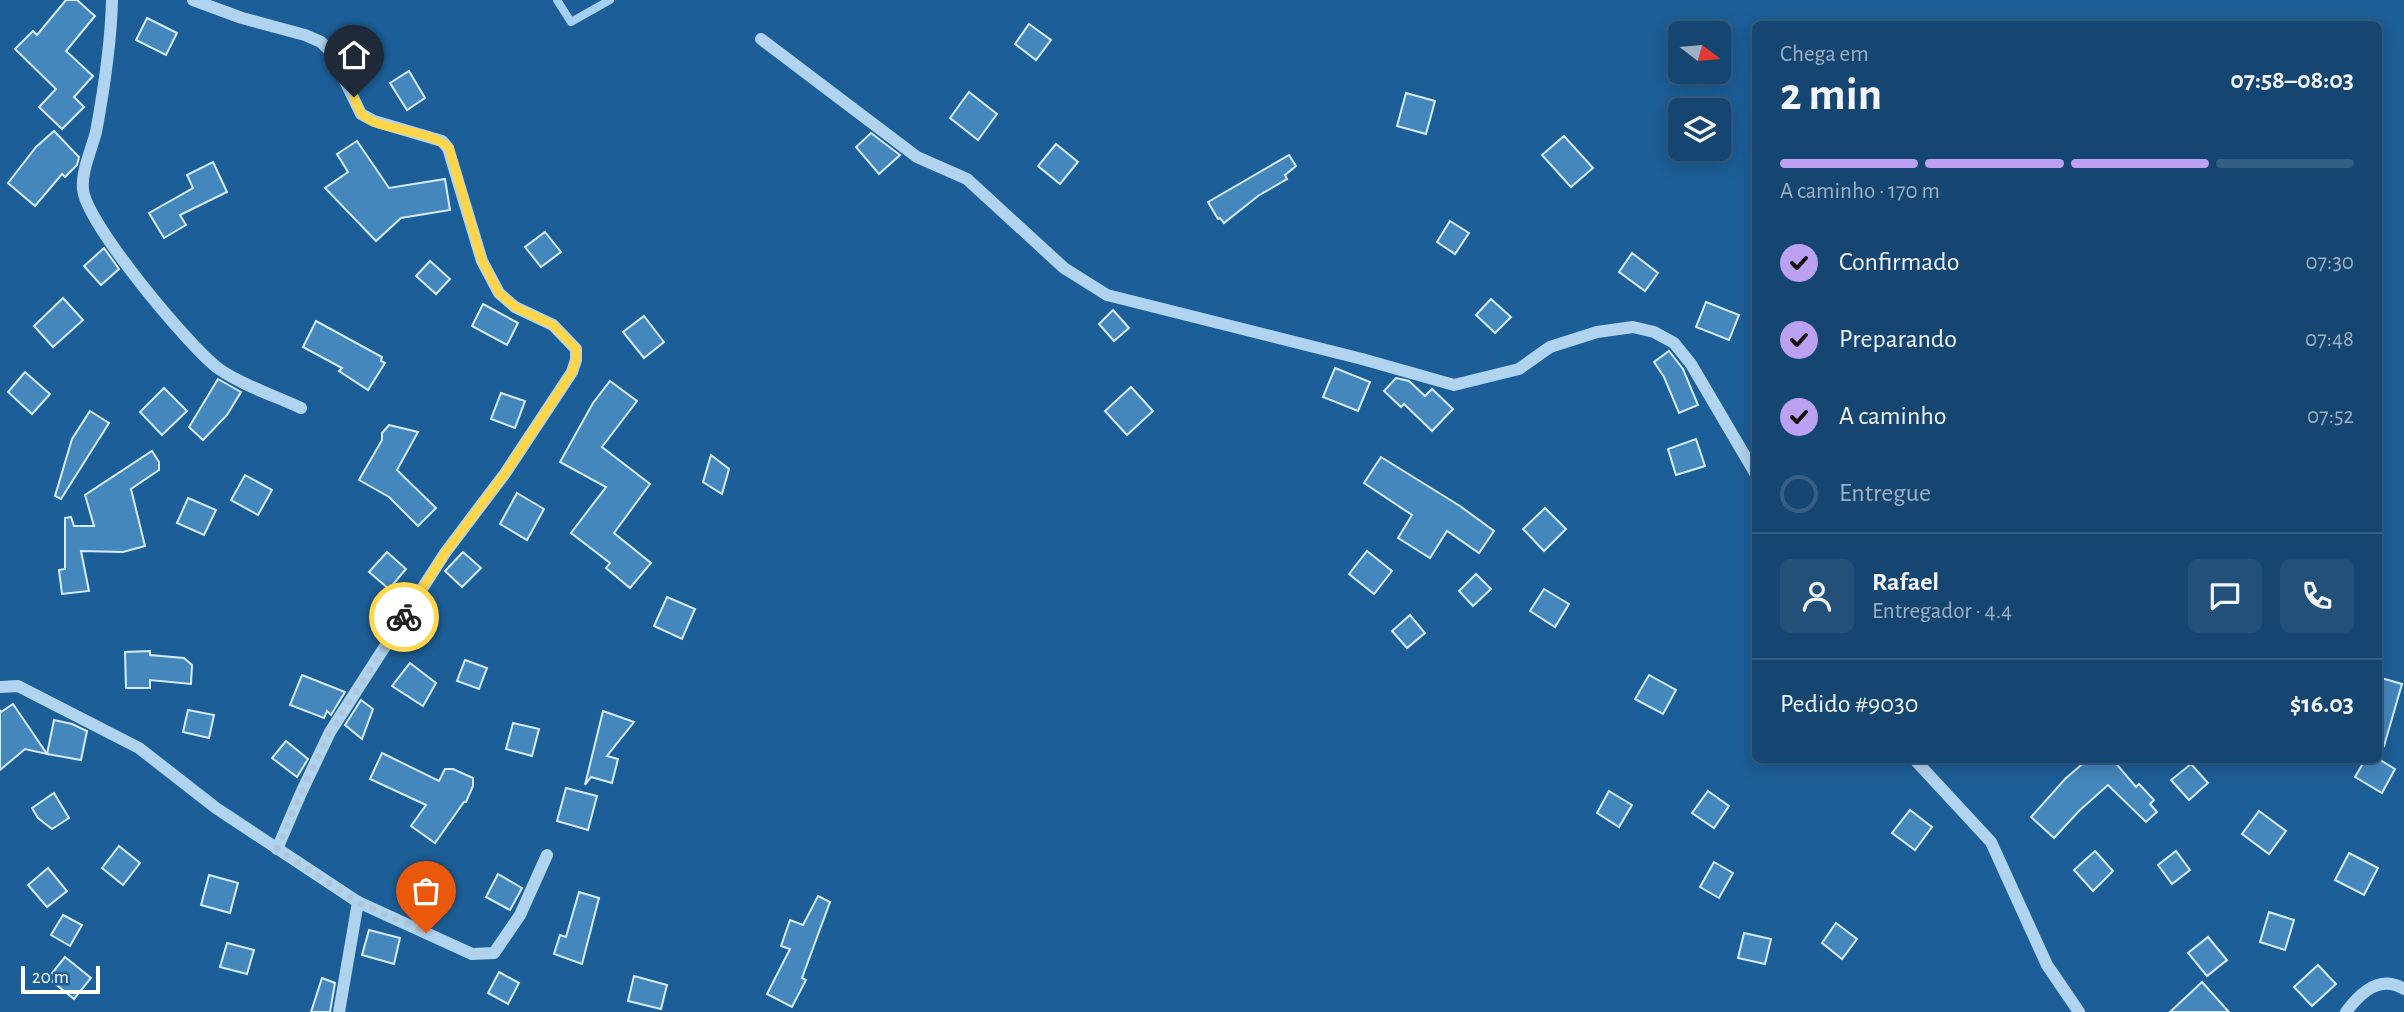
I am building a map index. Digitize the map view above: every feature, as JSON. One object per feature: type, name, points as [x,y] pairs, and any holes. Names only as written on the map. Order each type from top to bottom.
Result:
[{"type":"street","points":[[112,0],[96,132],[82,189],[90,213],[148,293],[201,354],[221,370],[301,408]]},
{"type":"street","points":[[193,0],[321,42],[331,52],[362,114],[374,121],[442,141],[449,148],[482,261],[499,293],[515,307],[553,325],[576,349],[572,372],[506,472],[445,553],[330,732],[277,849]]},
{"type":"street","points":[[761,39],[917,157],[967,179],[1064,268],[1107,295],[1363,359],[1454,385],[1519,369],[1549,347],[1597,332],[1633,327],[1654,332],[1674,343],[1691,364],[1752,468]]},
{"type":"street","points":[[0,687],[18,686],[139,748],[216,808],[358,902],[472,954],[494,953],[520,915],[547,855]]},
{"type":"street","points":[[1918,763],[1991,842],[2047,965],[2079,1012]]},
{"type":"street","points":[[339,1012],[358,902]]},
{"type":"street","points":[[2346,1012],[2357,996],[2376,984],[2398,985],[2404,989]]},
{"type":"building","points":[[66,0],[77,0],[95,16],[66,51],[93,76],[74,97],[84,107],[62,129],[39,107],[56,89],[15,49],[33,31],[37,35]]},
{"type":"building","points":[[147,18],[177,33],[166,55],[136,40]]},
{"type":"building","points":[[1029,24],[1051,40],[1036,60],[1015,44]]},
{"type":"building","points":[[409,71],[425,98],[407,110],[390,83]]},
{"type":"building","points":[[969,92],[997,114],[978,140],[950,118]]},
{"type":"building","points":[[1406,93],[1435,101],[1426,134],[1397,126]]},
{"type":"building","points":[[54,131],[79,157],[77,165],[65,177],[62,174],[35,206],[8,183],[36,147]]},
{"type":"building","points":[[871,133],[900,155],[879,174],[856,147]]},
{"type":"building","points":[[1564,136],[1593,168],[1571,187],[1542,155]]},
{"type":"building","points":[[357,141],[389,188],[445,179],[450,210],[401,218],[376,241],[325,188],[348,172],[337,154]]},
{"type":"building","points":[[1056,144],[1078,162],[1060,184],[1038,166]]},
{"type":"building","points":[[1289,155],[1296,166],[1285,175],[1287,179],[1258,196],[1224,223],[1218,219],[1208,202]]},
{"type":"building","points":[[213,162],[227,192],[180,215],[186,225],[164,238],[149,213],[193,188],[187,175]]},
{"type":"building","points":[[1450,221],[1469,233],[1455,254],[1437,242]]},
{"type":"building","points":[[545,232],[561,252],[541,267],[525,247]]},
{"type":"building","points":[[104,248],[119,269],[101,285],[84,266]]},
{"type":"building","points":[[1632,253],[1658,273],[1645,291],[1619,272]]},
{"type":"building","points":[[430,261],[450,279],[436,294],[416,276]]},
{"type":"building","points":[[63,298],[83,320],[53,347],[34,326]]},
{"type":"building","points":[[1491,299],[1511,317],[1495,333],[1476,315]]},
{"type":"building","points":[[1706,302],[1739,315],[1729,340],[1696,327]]},
{"type":"building","points":[[483,304],[518,323],[507,345],[472,326]]},
{"type":"building","points":[[1113,310],[1129,328],[1114,341],[1099,324]]},
{"type":"building","points":[[644,316],[664,342],[644,358],[623,332]]},
{"type":"building","points":[[316,321],[382,357],[381,361],[385,363],[368,390],[339,371],[342,368],[303,347]]},
{"type":"building","points":[[1669,351],[1683,369],[1698,405],[1679,413],[1664,377],[1654,362]]},
{"type":"building","points":[[1335,368],[1370,382],[1358,411],[1323,397]]},
{"type":"building","points":[[25,372],[50,394],[32,414],[8,392]]},
{"type":"building","points":[[1396,378],[1409,381],[1425,396],[1432,389],[1453,409],[1432,431],[1404,404],[1401,407],[1384,391]]},
{"type":"building","points":[[218,379],[241,392],[227,415],[203,440],[189,427]]},
{"type":"building","points":[[610,381],[637,401],[602,447],[650,484],[614,533],[651,563],[630,588],[606,568],[610,563],[571,533],[606,487],[560,462],[593,403]]},
{"type":"building","points":[[1131,387],[1153,411],[1127,435],[1105,411]]},
{"type":"building","points":[[164,388],[187,411],[162,435],[140,412]]},
{"type":"building","points":[[501,393],[525,401],[515,428],[491,419]]},
{"type":"building","points":[[90,411],[109,423],[61,499],[55,496],[72,439]]},
{"type":"building","points":[[389,425],[418,432],[397,470],[436,508],[418,526],[389,497],[359,480],[382,440],[382,433]]},
{"type":"building","points":[[1696,439],[1705,466],[1676,475],[1668,449]]},
{"type":"building","points":[[152,451],[159,462],[159,470],[131,489],[145,546],[123,552],[81,551],[89,591],[62,594],[59,570],[65,569],[65,518],[71,517],[74,526],[94,526],[85,495]]},
{"type":"building","points":[[711,455],[729,469],[722,494],[703,482]]},
{"type":"building","points":[[1381,457],[1460,506],[1494,531],[1479,553],[1447,531],[1430,558],[1398,538],[1412,515],[1364,483]]},
{"type":"building","points":[[245,475],[272,490],[258,515],[231,500]]},
{"type":"building","points":[[517,493],[544,509],[527,540],[500,524]]},
{"type":"building","points":[[188,498],[216,510],[204,535],[177,523]]},
{"type":"building","points":[[1545,508],[1566,529],[1544,551],[1523,529]]},
{"type":"building","points":[[1367,551],[1392,571],[1374,594],[1349,574]]},
{"type":"building","points":[[387,552],[406,569],[389,589],[369,572]]},
{"type":"building","points":[[463,552],[481,568],[462,587],[445,571]]},
{"type":"building","points":[[1476,574],[1491,589],[1473,606],[1459,591]]},
{"type":"building","points":[[1544,589],[1569,604],[1555,627],[1530,611]]},
{"type":"building","points":[[667,597],[695,609],[682,639],[654,626]]},
{"type":"building","points":[[1410,615],[1425,633],[1407,648],[1392,631]]},
{"type":"building","points":[[150,651],[150,655],[184,658],[192,665],[191,684],[150,680],[150,688],[126,688],[125,652]]},
{"type":"building","points":[[465,660],[487,668],[479,689],[457,681]]},
{"type":"building","points":[[410,663],[436,683],[423,706],[392,686]]},
{"type":"building","points":[[302,675],[345,692],[331,715],[327,711],[324,718],[290,705]]},
{"type":"building","points":[[1649,675],[1676,690],[1663,714],[1635,699]]},
{"type":"building","points":[[2382,678],[2402,684],[2382,746]]},
{"type":"building","points":[[361,700],[373,709],[362,739],[345,725]]},
{"type":"building","points":[[13,704],[47,754],[25,749],[0,770],[0,710],[1,712]]},
{"type":"building","points":[[188,710],[214,715],[209,738],[183,732]]},
{"type":"building","points":[[603,711],[634,722],[607,756],[618,759],[612,783],[591,777],[585,785]]},
{"type":"building","points":[[54,720],[87,731],[81,760],[47,754]]},
{"type":"building","points":[[513,723],[539,729],[532,756],[506,749]]},
{"type":"building","points":[[286,741],[308,759],[297,777],[272,758]]},
{"type":"building","points":[[382,753],[439,781],[445,769],[453,769],[473,778],[473,786],[466,802],[435,843],[411,826],[426,805],[370,779]]},
{"type":"building","points":[[2382,761],[2395,769],[2382,793],[2355,777],[2363,763]]},
{"type":"building","points":[[2084,763],[2116,763],[2136,787],[2139,784],[2154,800],[2150,804],[2157,812],[2146,822],[2108,785],[2054,838],[2031,817],[2065,779]]},
{"type":"building","points":[[2191,764],[2208,783],[2189,800],[2171,780]]},
{"type":"building","points":[[566,788],[597,796],[588,830],[557,821]]},
{"type":"building","points":[[1609,791],[1632,805],[1619,827],[1597,813]]},
{"type":"building","points":[[1708,791],[1729,806],[1714,828],[1692,813]]},
{"type":"building","points":[[54,793],[69,818],[52,829],[38,818],[32,808]]},
{"type":"building","points":[[1910,810],[1932,827],[1915,850],[1892,833]]},
{"type":"building","points":[[2259,811],[2286,831],[2269,854],[2242,834]]},
{"type":"building","points":[[119,846],[140,863],[123,885],[102,868]]},
{"type":"building","points":[[2095,851],[2113,871],[2093,891],[2074,870]]},
{"type":"building","points":[[2176,851],[2190,870],[2172,884],[2158,865]]},
{"type":"building","points":[[2349,853],[2378,868],[2364,895],[2335,880]]},
{"type":"building","points":[[1714,862],[1733,873],[1719,898],[1700,887]]},
{"type":"building","points":[[48,868],[67,891],[47,907],[28,885]]},
{"type":"building","points":[[498,874],[522,888],[510,910],[486,897]]},
{"type":"building","points":[[209,875],[238,883],[230,913],[201,905]]},
{"type":"building","points":[[579,892],[599,898],[582,964],[554,954],[560,935],[566,937]]},
{"type":"building","points":[[818,896],[830,902],[802,978],[806,980],[792,1007],[767,994],[790,949],[781,946],[790,920],[803,925]]},
{"type":"building","points":[[2269,912],[2294,920],[2285,950],[2260,942]]},
{"type":"building","points":[[63,915],[82,925],[70,946],[51,935]]},
{"type":"building","points":[[1836,923],[1857,939],[1842,959],[1822,943]]},
{"type":"building","points":[[369,930],[400,938],[394,964],[362,955]]},
{"type":"building","points":[[1744,933],[1771,939],[1765,964],[1738,958]]},
{"type":"building","points":[[2208,937],[2227,960],[2207,976],[2188,953]]},
{"type":"building","points":[[227,943],[254,950],[247,974],[220,967]]},
{"type":"building","points":[[65,957],[91,978],[74,999],[48,978]]},
{"type":"building","points":[[2318,965],[2336,984],[2312,1006],[2294,987]]},
{"type":"building","points":[[499,972],[519,983],[508,1004],[488,993]]},
{"type":"building","points":[[634,976],[667,985],[661,1009],[628,1001]]},
{"type":"building","points":[[322,978],[335,983],[330,1012],[311,1012]]},
{"type":"building","points":[[2202,982],[2229,1012],[2170,1012]]},
{"type":"waterway","points":[[557,0],[571,22],[610,0]]},
{"type":"way so far","points":[[404,617],[330,732],[277,849],[358,902],[426,933]]},
{"type":"route","points":[[354,97],[362,114],[374,121],[431,137],[442,141],[449,148],[482,261],[499,293],[515,307],[553,325],[576,349],[572,372],[506,472],[445,553],[404,617]]}]
